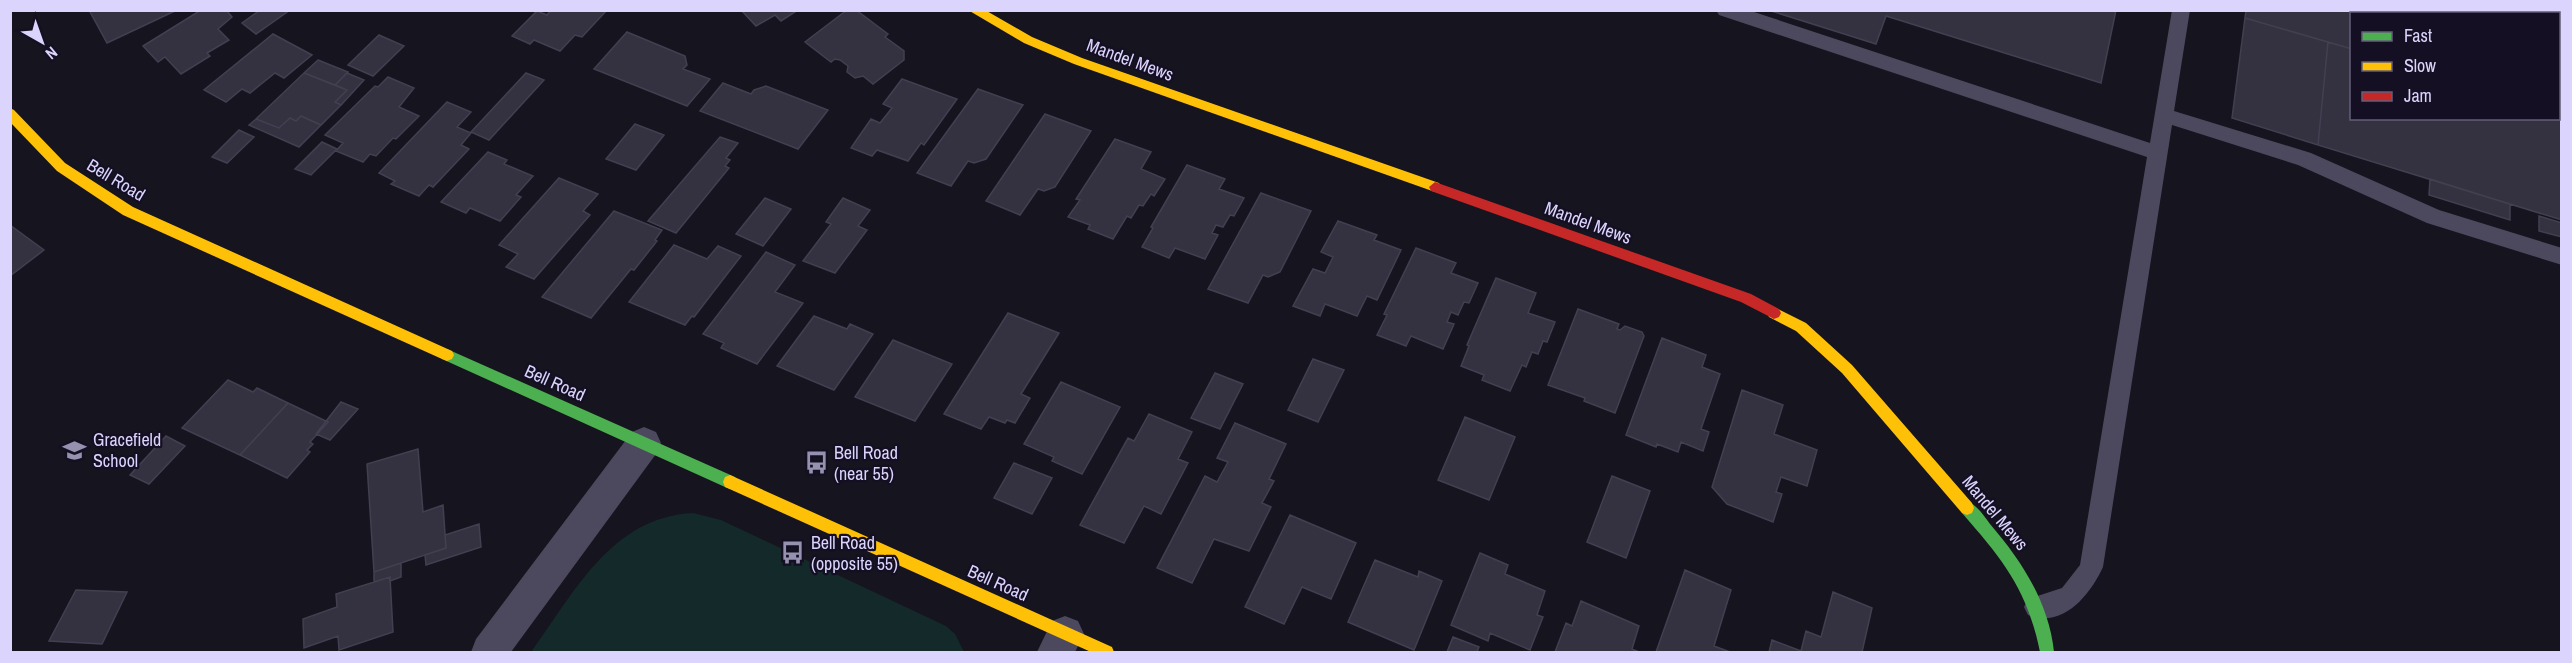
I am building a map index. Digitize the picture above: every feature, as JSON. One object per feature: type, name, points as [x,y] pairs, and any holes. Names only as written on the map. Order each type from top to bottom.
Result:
[{"type":"street","name":"Mandel Mews","points":[[974,10],[1028,40],[1078,61],[1735,294],[1776,312],[1801,327],[1847,369],[2004,550],[2023,577],[2036,607],[2047,652]]},
{"type":"street","name":"Bell Road","points":[[10,113],[61,167],[128,211],[644,443],[1060,643],[1107,652]]},
{"type":"street","points":[[489,652],[644,443]]},
{"type":"lane","points":[[1725,10],[2158,153]]},
{"type":"lane","points":[[2036,607],[2065,601],[2078,591],[2091,567],[2181,10]]},
{"type":"lane","points":[[2164,115],[2304,159],[2434,217],[2562,257]]},
{"type":"green space","points":[[693,513],[721,520],[946,626],[955,634],[964,652],[531,652],[580,583],[617,543],[639,528],[664,518]]},
{"type":"building","points":[[89,10],[177,10],[107,43]]},
{"type":"building","points":[[201,10],[226,10],[232,17],[218,29],[229,40],[207,53],[210,56],[181,74],[165,57],[158,62],[143,46]]},
{"type":"building","points":[[260,10],[290,10],[256,34],[242,23]]},
{"type":"building","points":[[551,10],[607,10],[582,37],[575,35],[560,51],[534,40],[530,44],[512,36],[537,11],[547,15]]},
{"type":"building","points":[[741,10],[798,10],[781,21],[775,15],[756,26]]},
{"type":"building","points":[[847,10],[856,10],[888,34],[885,37],[904,51],[904,60],[873,84],[863,76],[855,78],[847,72],[848,66],[840,60],[835,59],[831,62],[805,42]]},
{"type":"building","points":[[1768,10],[2116,10],[2101,83],[1886,16],[1876,44]]},
{"type":"building","points":[[2246,10],[2562,10],[2562,110],[2560,110],[2560,12],[2350,12],[2350,48],[2245,18]]},
{"type":"building","points":[[2245,18],[2328,42],[2318,145],[2232,118]]},
{"type":"building","points":[[627,32],[685,56],[687,65],[683,69],[710,79],[687,106],[594,69]]},
{"type":"building","points":[[273,34],[312,55],[284,78],[275,73],[250,93],[242,89],[226,102],[204,90]]},
{"type":"building","points":[[379,35],[404,46],[373,76],[348,65]]},
{"type":"building","points":[[2328,42],[2350,48],[2350,120],[2560,120],[2560,110],[2562,110],[2562,220],[2318,145]]},
{"type":"building","points":[[318,60],[348,72],[335,85],[304,73]]},
{"type":"building","points":[[304,73],[347,90],[335,102],[341,105],[321,125],[301,116],[296,121],[290,118],[279,128],[256,119]]},
{"type":"building","points":[[347,73],[364,80],[341,105],[335,102],[347,90],[335,85]]},
{"type":"building","points":[[526,73],[544,80],[489,140],[471,132]]},
{"type":"building","points":[[388,77],[414,88],[399,107],[419,116],[376,156],[370,154],[363,162],[336,151],[343,143],[325,135],[375,86],[378,87]]},
{"type":"building","points":[[902,79],[957,99],[924,145],[921,143],[908,161],[877,150],[872,156],[851,148],[871,119],[880,123],[892,108],[883,104]]},
{"type":"building","points":[[723,83],[751,94],[754,90],[766,86],[828,110],[798,149],[700,111]]},
{"type":"building","points":[[978,89],[1023,105],[986,159],[974,163],[968,161],[951,186],[917,173]]},
{"type":"building","points":[[447,102],[471,112],[457,127],[471,133],[461,145],[469,149],[433,187],[429,185],[419,196],[391,184],[395,181],[379,173]]},
{"type":"building","points":[[1045,114],[1091,131],[1055,187],[1044,191],[1038,189],[1020,215],[986,201]]},
{"type":"building","points":[[301,116],[321,125],[299,147],[249,125],[256,119],[279,128],[290,118],[296,121]]},
{"type":"building","points":[[635,124],[664,135],[636,170],[606,159]]},
{"type":"building","points":[[239,130],[254,137],[227,163],[212,157]]},
{"type":"building","points":[[720,137],[738,143],[726,158],[730,160],[725,166],[729,168],[676,233],[648,221]]},
{"type":"building","points":[[1115,139],[1151,152],[1141,169],[1165,179],[1154,196],[1151,194],[1143,206],[1139,205],[1131,218],[1127,216],[1113,239],[1088,229],[1090,225],[1068,217],[1080,200],[1076,199]]},
{"type":"building","points":[[322,142],[337,149],[311,175],[295,169]]},
{"type":"building","points":[[488,152],[507,160],[504,164],[533,176],[516,195],[521,197],[500,221],[470,208],[466,213],[441,202]]},
{"type":"building","points":[[1187,165],[1225,179],[1219,189],[1244,198],[1234,216],[1230,215],[1223,227],[1216,225],[1212,233],[1218,235],[1205,259],[1175,248],[1169,258],[1142,247]]},
{"type":"building","points":[[559,178],[598,194],[583,211],[590,215],[534,279],[506,267],[518,254],[499,245]]},
{"type":"building","points":[[2430,179],[2510,204],[2510,220],[2429,195]]},
{"type":"building","points":[[1261,193],[1311,211],[1280,272],[1268,277],[1263,275],[1248,303],[1208,289]]},
{"type":"building","points":[[765,198],[791,209],[763,246],[736,234]]},
{"type":"building","points":[[843,198],[870,210],[858,226],[867,230],[835,273],[803,261],[831,224],[826,222]]},
{"type":"building","points":[[614,211],[662,230],[655,240],[657,241],[634,270],[631,269],[591,318],[542,297]]},
{"type":"building","points":[[2539,216],[2562,223],[2562,237],[2539,231]]},
{"type":"building","points":[[1338,221],[1377,235],[1374,240],[1401,250],[1377,300],[1367,296],[1357,316],[1325,304],[1320,316],[1293,306],[1313,269],[1325,273],[1333,257],[1321,252]]},
{"type":"building","points":[[10,225],[44,250],[10,276]]},
{"type":"building","points":[[674,245],[707,259],[718,246],[741,256],[694,317],[692,316],[685,325],[629,302]]},
{"type":"building","points":[[1416,248],[1456,263],[1451,273],[1478,283],[1469,303],[1464,302],[1458,315],[1451,312],[1447,322],[1454,324],[1443,349],[1411,336],[1406,346],[1377,335],[1387,315],[1384,314]]},
{"type":"building","points":[[766,252],[795,265],[775,292],[803,303],[757,364],[721,348],[724,343],[703,334]]},
{"type":"building","points":[[1496,278],[1536,293],[1528,313],[1555,322],[1547,342],[1543,341],[1538,354],[1532,352],[1526,367],[1522,365],[1510,391],[1482,380],[1484,375],[1461,366],[1469,346],[1467,345]]},
{"type":"building","points":[[1578,309],[1619,324],[1617,329],[1620,330],[1625,326],[1642,332],[1644,336],[1615,413],[1584,401],[1585,398],[1548,385]]},
{"type":"building","points":[[1008,313],[1059,333],[1021,394],[1030,398],[1015,423],[1007,420],[1005,423],[989,417],[981,429],[944,414]]},
{"type":"building","points":[[814,316],[847,329],[850,324],[873,334],[834,390],[777,366]]},
{"type":"building","points":[[1662,338],[1706,355],[1702,367],[1720,374],[1701,429],[1709,432],[1703,451],[1681,442],[1678,452],[1657,444],[1656,447],[1626,435]]},
{"type":"building","points":[[893,340],[952,364],[915,421],[855,397]]},
{"type":"building","points":[[1313,359],[1344,370],[1318,422],[1288,410]]},
{"type":"building","points":[[1215,373],[1243,384],[1220,429],[1191,418]]},
{"type":"building","points":[[228,380],[253,392],[257,388],[288,403],[240,455],[182,428]]},
{"type":"building","points":[[1061,382],[1120,407],[1082,474],[1052,461],[1054,457],[1024,444]]},
{"type":"building","points":[[1742,390],[1783,405],[1774,434],[1817,450],[1807,486],[1781,477],[1776,492],[1782,494],[1773,522],[1727,504],[1712,487]]},
{"type":"building","points":[[341,402],[358,409],[330,440],[316,434]]},
{"type":"building","points":[[288,403],[328,422],[310,442],[313,444],[307,450],[310,452],[287,478],[240,455]]},
{"type":"building","points":[[1149,414],[1192,432],[1178,459],[1188,463],[1161,514],[1144,506],[1124,543],[1080,525],[1128,438],[1134,441]]},
{"type":"building","points":[[1465,417],[1515,437],[1489,500],[1438,480]]},
{"type":"building","points":[[1235,423],[1286,444],[1269,479],[1274,481],[1262,503],[1271,507],[1249,551],[1214,539],[1192,583],[1157,568],[1205,476],[1217,482],[1228,462],[1217,458]]},
{"type":"building","points":[[166,436],[185,446],[149,484],[130,475]]},
{"type":"building","points":[[418,449],[423,512],[443,505],[446,548],[374,572],[367,464]]},
{"type":"building","points":[[1014,463],[1052,478],[1032,514],[994,498]]},
{"type":"building","points":[[1612,476],[1650,491],[1626,558],[1587,542]]},
{"type":"building","points":[[1290,515],[1356,543],[1331,599],[1302,587],[1284,624],[1245,607]]},
{"type":"building","points":[[479,524],[481,547],[426,565],[425,555],[446,548],[445,535]]},
{"type":"building","points":[[1480,553],[1508,565],[1505,574],[1545,591],[1537,615],[1543,617],[1530,650],[1490,633],[1488,641],[1451,625]]},
{"type":"building","points":[[1375,560],[1418,577],[1419,571],[1442,581],[1414,650],[1348,622]]},
{"type":"building","points":[[401,563],[401,577],[390,581],[390,577],[374,582],[374,572]]},
{"type":"building","points":[[1685,570],[1731,590],[1714,646],[1730,652],[1656,652]]},
{"type":"building","points":[[390,577],[393,632],[339,650],[338,636],[304,648],[303,619],[337,607],[336,594]]},
{"type":"building","points":[[76,590],[127,592],[102,644],[49,641]]},
{"type":"building","points":[[1833,592],[1872,608],[1862,652],[1769,652],[1772,640],[1801,651],[1806,631],[1821,637]]},
{"type":"building","points":[[1581,601],[1639,626],[1632,649],[1639,652],[1555,652],[1566,623],[1572,626]]},
{"type":"building","points":[[1453,637],[1479,647],[1477,652],[1447,652]]},
{"type":"traffic: fast","points":[[447,355],[730,482]]},
{"type":"traffic: fast","points":[[1967,508],[1995,540],[2019,574],[2037,611],[2047,652]]},
{"type":"traffic: slow","points":[[974,10],[1028,40],[1078,61],[1435,187]]},
{"type":"traffic: slow","points":[[10,113],[61,167],[128,211],[447,355]]},
{"type":"traffic: slow","points":[[1774,313],[1801,327],[1847,369],[1967,508]]},
{"type":"traffic: slow","points":[[730,482],[1107,652]]},
{"type":"traffic: jam","points":[[1435,187],[1746,298],[1774,313]]},
{"type":"place","name":"Gracefield School","points":[[75,450]]},
{"type":"place","name":"Bell Road (near 55)","points":[[816,463]]},
{"type":"place","name":"Bell Road (opposite 55)","points":[[793,553]]}]
